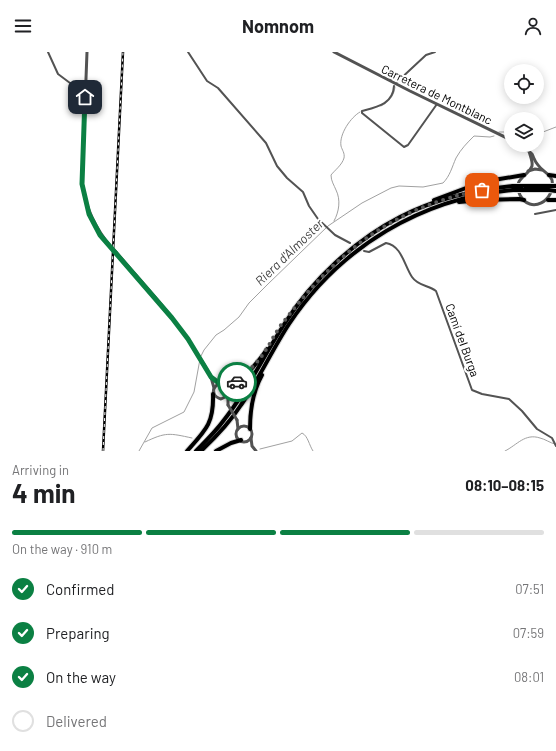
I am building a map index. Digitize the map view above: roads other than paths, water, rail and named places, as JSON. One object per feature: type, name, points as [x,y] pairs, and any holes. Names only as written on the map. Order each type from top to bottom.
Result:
[{"type":"highway","points":[[196,451],[219,426],[237,403],[285,322],[319,279],[338,260],[399,217],[417,207],[482,182],[524,175]]},
{"type":"highway","points":[[550,175],[556,176]]},
{"type":"highway","points":[[399,217],[443,200],[469,193],[513,188],[549,188],[556,186]]},
{"type":"highway","points":[[223,384],[232,385],[237,382],[258,361],[283,321],[341,263],[380,234],[398,223],[444,204],[513,188]]},
{"type":"highway","points":[[549,188],[556,191]]},
{"type":"highway","points":[[398,223],[445,206],[462,202],[482,200],[524,200]]},
{"type":"highway","points":[[548,200],[556,200]]},
{"type":"highway","points":[[250,429],[254,397],[260,379],[303,301]]},
{"type":"highway","points":[[202,451],[241,405],[303,301]]},
{"type":"highway","points":[[187,451],[204,432],[211,421],[213,394]]},
{"type":"highway","points":[[216,451],[231,443],[243,441]]},
{"type":"street","points":[[48,52],[58,74],[74,86],[85,97]]},
{"type":"street","points":[[87,52],[82,184],[89,214],[96,227],[111,247],[172,318],[200,358],[211,377],[214,388],[213,394],[216,398],[221,399],[228,405],[237,420],[250,429],[252,433],[252,446]]},
{"type":"street","points":[[188,52],[207,81],[218,88],[266,143],[277,166],[287,178],[303,192],[309,206],[318,219],[335,235],[350,243]]},
{"type":"street","name":"Carretera de Montblanc","points":[[334,52],[504,137]]},
{"type":"street","points":[[397,82],[426,55],[435,52]]},
{"type":"street","points":[[388,80],[403,77]]},
{"type":"street","points":[[394,86],[392,95],[387,102],[378,107],[362,111],[362,113],[404,146],[408,145],[437,104]]},
{"type":"street","points":[[528,172],[532,161],[529,152]]},
{"type":"street","points":[[530,152],[537,165],[550,175],[554,190],[548,200],[542,204],[530,204],[524,200],[520,194],[518,186],[524,175],[528,172],[542,170]]},
{"type":"street","points":[[535,214],[556,210]]},
{"type":"street","name":"Camí del Burga","points":[[364,251],[369,252],[386,242],[393,244],[400,253],[413,278],[420,285],[431,287],[436,291],[472,390],[482,394],[509,399],[522,411],[537,429],[552,438],[556,446]]},
{"type":"street","points":[[211,377],[223,384],[229,392],[227,396],[228,405]]},
{"type":"street","points":[[214,388],[217,385],[223,384]]},
{"type":"street","points":[[221,399],[227,396]]},
{"type":"street","points":[[237,420],[237,435],[243,441],[252,446],[256,451]]},
{"type":"street","points":[[238,429],[244,426]]},
{"type":"street","points":[[243,441],[251,437]]},
{"type":"waterway","points":[[381,106],[391,98],[395,87]]},
{"type":"waterway","points":[[334,221],[339,202],[338,194],[331,175],[344,158],[341,141],[346,126],[360,112]]},
{"type":"waterway","name":"Riera d'Almoster","points":[[544,132],[556,127]]},
{"type":"waterway","name":"Riera d'Almoster","points":[[499,132],[504,132]]},
{"type":"waterway","name":"Riera d'Almoster","points":[[201,356],[216,335],[239,317],[249,303],[328,226],[362,203],[391,188],[399,186],[423,187],[443,183],[456,158],[464,146],[474,136],[494,136]]},
{"type":"waterway","name":"Riera d'Almoster","points":[[139,451],[152,428],[184,412],[194,392],[200,359]]},
{"type":"waterway","points":[[260,449],[292,441],[302,433],[307,438],[313,451]]},
{"type":"waterway","points":[[145,442],[158,436],[168,434],[192,438]]},
{"type":"waterway","points":[[505,451],[521,440],[530,437],[535,437],[555,444]]},
{"type":"railway","points":[[103,451],[123,52]]}]
